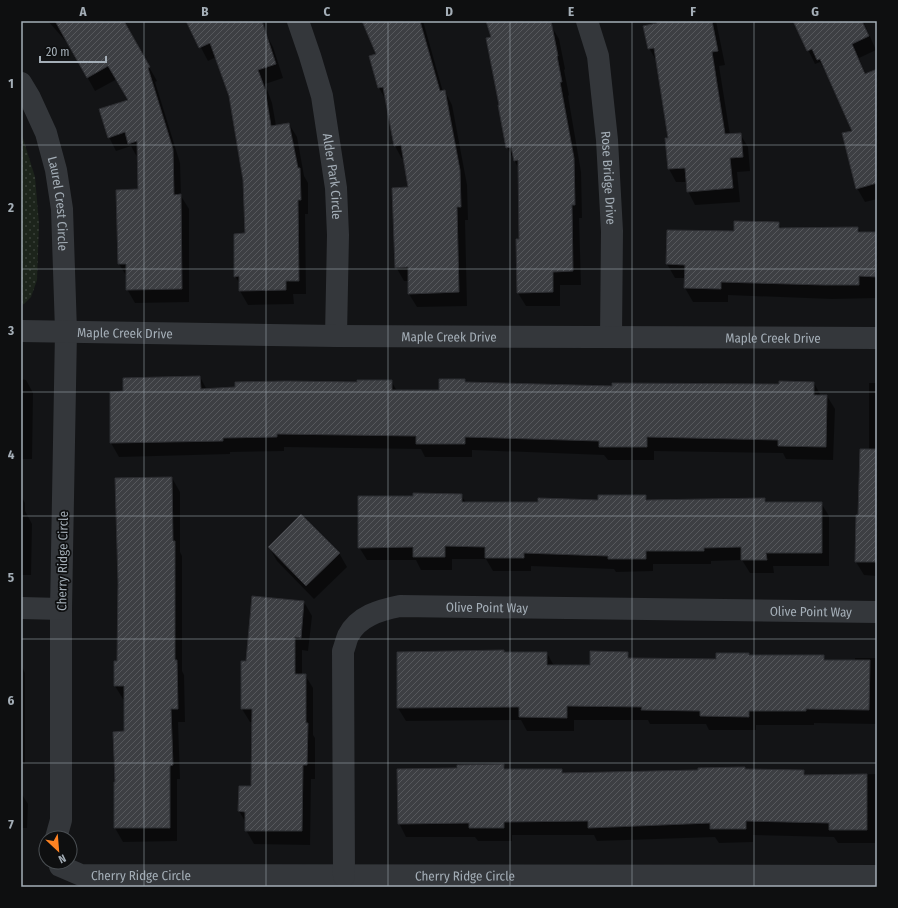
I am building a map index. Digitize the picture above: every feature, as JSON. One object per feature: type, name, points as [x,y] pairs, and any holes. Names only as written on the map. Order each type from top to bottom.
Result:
[{"type":"street","name":"Alder Park Circle","points":[[298,21],[322,96],[336,188],[338,235],[336,336]]},
{"type":"street","name":"Rose Bridge Drive","points":[[587,21],[598,56],[608,148],[612,231],[611,337]]},
{"type":"street","name":"Laurel Crest Circle","points":[[21,83],[30,98],[46,133],[56,170],[62,209],[66,331]]},
{"type":"street","name":"Maple Creek Drive","points":[[21,331],[336,336],[877,338]]},
{"type":"street","name":"Cherry Ridge Circle","points":[[58,830],[61,820],[61,608],[66,331]]},
{"type":"street","name":"Olive Point Way","points":[[344,876],[344,651],[348,636],[355,626],[366,617],[382,610],[400,606],[877,612]]},
{"type":"street","points":[[21,608],[61,608]]},
{"type":"street","name":"Cherry Ridge Circle","points":[[69,870],[81,875],[877,876]]},
{"type":"shaded area","points":[[21,132],[35,177],[39,224],[37,280],[31,297],[21,305]]},
{"type":"building","points":[[55,21],[124,21],[150,67],[148,68],[173,149],[174,195],[181,194],[182,289],[126,290],[126,264],[118,264],[116,190],[138,189],[137,141],[128,144],[125,132],[108,138],[99,109],[128,100],[108,66],[87,78]]},
{"type":"building","points":[[186,21],[262,21],[276,64],[258,70],[265,89],[271,126],[289,123],[298,168],[300,168],[301,200],[298,200],[299,281],[286,281],[286,290],[239,291],[239,276],[234,277],[234,234],[245,233],[243,180],[229,96],[210,43],[199,48]]},
{"type":"building","points":[[362,21],[420,21],[440,91],[445,90],[460,170],[461,207],[457,207],[459,292],[408,294],[408,267],[395,268],[392,188],[408,187],[401,145],[394,146],[383,87],[378,88],[369,56],[376,54]]},
{"type":"building","points":[[486,21],[551,21],[562,82],[560,82],[574,158],[575,205],[572,205],[573,271],[553,272],[553,292],[517,293],[516,239],[519,239],[518,160],[514,161],[511,147],[506,148],[486,38],[491,37]]},
{"type":"building","points":[[656,21],[712,21],[718,51],[712,52],[725,134],[741,133],[743,157],[730,158],[733,188],[687,192],[685,168],[668,169],[665,138],[668,138],[654,48],[648,49],[643,26],[657,23]]},
{"type":"building","points":[[793,21],[862,21],[869,36],[852,44],[865,74],[877,69],[877,183],[856,189],[842,133],[852,131],[820,59],[817,60],[812,49],[807,51]]},
{"type":"building","points":[[734,221],[779,222],[779,228],[858,227],[858,232],[877,232],[877,277],[859,276],[859,285],[721,282],[721,289],[684,288],[685,265],[666,264],[667,230],[734,231]]},
{"type":"building","points":[[200,376],[201,389],[235,387],[235,382],[357,382],[357,380],[392,380],[392,390],[439,390],[439,379],[465,379],[465,382],[612,386],[612,383],[779,384],[779,381],[814,382],[814,395],[827,395],[826,447],[778,446],[778,440],[647,437],[647,447],[599,447],[599,441],[465,437],[465,444],[416,444],[416,436],[277,434],[277,437],[223,438],[223,441],[110,443],[110,392],[123,391],[123,378]]},
{"type":"building","points":[[860,449],[877,449],[877,562],[855,562]]},
{"type":"building","points":[[172,477],[173,541],[175,541],[175,660],[177,660],[178,709],[171,709],[173,765],[170,766],[170,828],[114,828],[115,782],[113,732],[124,731],[124,686],[114,686],[114,661],[117,661],[118,583],[115,478]]},
{"type":"building","points":[[413,493],[462,494],[462,502],[538,502],[538,498],[598,500],[598,495],[646,495],[646,500],[765,498],[765,502],[822,502],[822,553],[766,553],[767,560],[741,560],[741,547],[704,548],[704,551],[646,551],[646,559],[608,559],[608,556],[524,553],[524,558],[485,558],[485,547],[445,546],[445,557],[413,557],[413,547],[358,548],[358,496],[413,496]]},
{"type":"building","points":[[301,514],[340,553],[306,586],[268,547]]},
{"type":"building","points":[[252,596],[304,601],[301,638],[295,637],[295,674],[306,674],[306,723],[308,723],[307,765],[303,765],[302,831],[245,831],[245,812],[238,811],[239,786],[251,786],[252,709],[241,709],[241,661],[246,661]]},
{"type":"building","points":[[504,650],[504,652],[547,652],[547,665],[590,665],[590,651],[628,652],[628,658],[716,659],[716,653],[749,653],[749,655],[824,655],[824,660],[870,660],[869,710],[806,709],[806,711],[749,711],[749,717],[700,716],[700,711],[641,710],[642,707],[567,706],[567,718],[519,717],[519,707],[397,708],[397,652]]},
{"type":"building","points":[[504,764],[504,769],[562,769],[562,773],[698,770],[698,768],[745,767],[745,769],[804,770],[804,775],[867,774],[867,830],[829,830],[829,823],[746,821],[746,829],[710,829],[710,823],[588,828],[588,821],[504,822],[504,828],[469,828],[469,823],[398,824],[397,769],[457,768],[457,765]]}]
